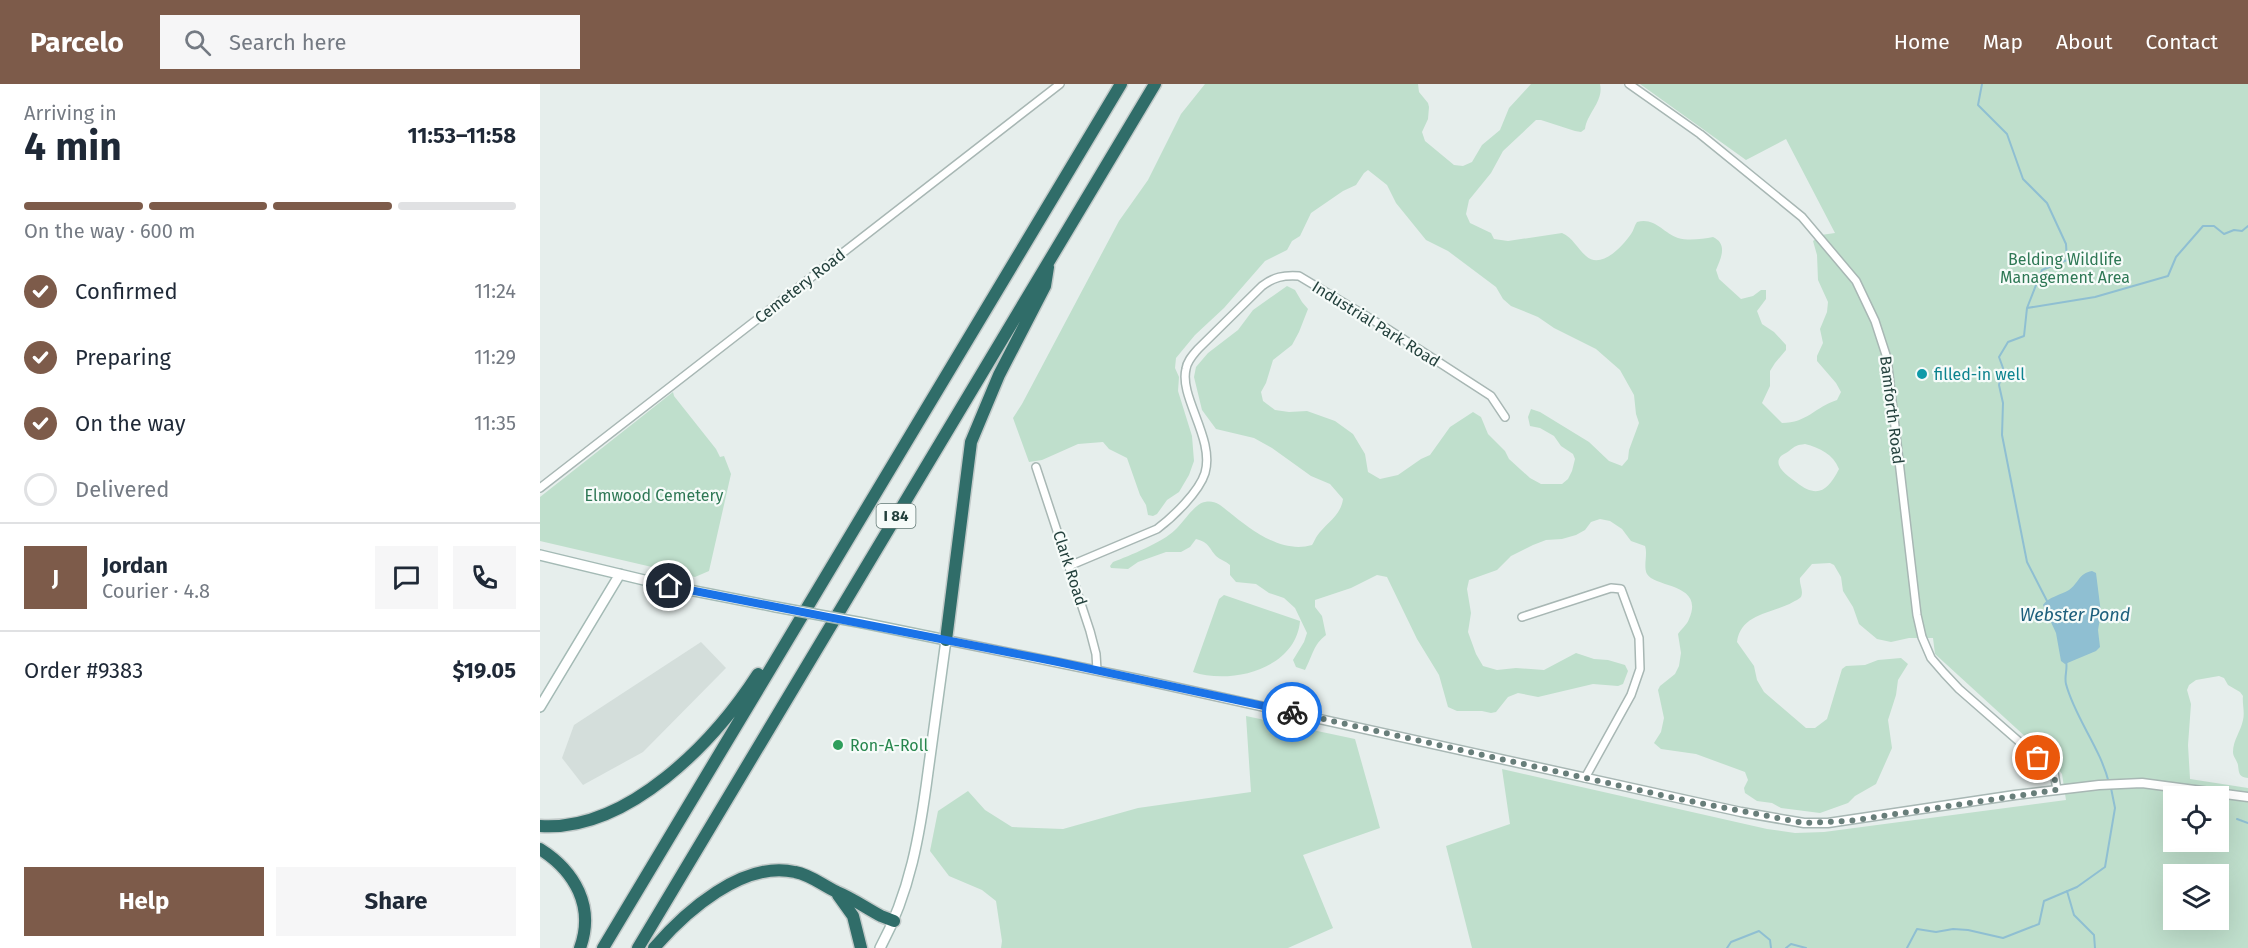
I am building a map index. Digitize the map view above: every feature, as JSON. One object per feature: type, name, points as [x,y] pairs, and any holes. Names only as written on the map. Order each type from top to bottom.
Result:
[{"type":"highway","name":"I 84","points":[[603,948],[1121,84]]},
{"type":"highway","name":"I 84","points":[[638,948],[1155,84]]},
{"type":"highway","points":[[946,640],[971,442],[999,375],[1045,286],[1049,261]]},
{"type":"highway","points":[[540,826],[572,825],[598,817],[627,803],[659,782],[686,760],[717,729],[763,667],[782,650]]},
{"type":"highway","points":[[540,849],[564,868],[579,889],[586,920],[580,948]]},
{"type":"highway","points":[[654,948],[696,907],[726,886],[775,870],[794,871],[815,879],[894,921]]},
{"type":"highway","points":[[836,892],[853,916],[861,948]]},
{"type":"main road","points":[[540,555],[776,607],[946,640],[918,844],[910,876],[894,921],[880,948]]},
{"type":"main road","points":[[540,707],[620,574]]},
{"type":"street","name":"Cemetery Road","points":[[540,488],[1060,84]]},
{"type":"street","name":"Bamforth Road","points":[[1629,84],[1700,134],[1793,209],[1856,281],[1875,321],[1887,358],[1917,615],[1922,638],[1931,657],[1959,689],[2054,772],[2056,790]]},
{"type":"street","name":"Industrial Park Road","points":[[1069,566],[1158,529],[1170,520],[1198,485],[1205,473],[1206,446],[1186,383],[1185,369],[1198,349],[1272,278],[1284,275],[1299,276],[1386,328],[1491,396],[1505,417]]},
{"type":"street","name":"Clark Road","points":[[1036,467],[1092,639],[1097,670]]},
{"type":"street","points":[[1522,616],[1611,588],[1621,589],[1625,598],[1639,638],[1640,669],[1631,695],[1586,778]]},
{"type":"street","points":[[946,640],[1097,670],[1741,812],[1804,823],[1849,821],[2056,790],[2121,783],[2179,786],[2248,797]]},
{"type":"shaded area","points":[[701,642],[726,668],[643,752],[583,785],[562,758],[574,725]]},
{"type":"green space","name":"Belding Wildlife Management Area","points":[[1205,84],[1418,84],[1419,92],[1429,107],[1428,119],[1422,132],[1425,141],[1454,165],[1463,166],[1472,162],[1482,145],[1500,130],[1509,108],[1531,84],[1600,84],[1600,96],[1585,129],[1581,132],[1536,120],[1503,151],[1491,173],[1469,200],[1466,214],[1470,223],[1491,233],[1494,239],[1508,241],[1562,233],[1592,260],[1611,255],[1631,234],[1637,222],[1643,221],[1654,224],[1678,238],[1713,237],[1718,240],[1722,247],[1716,270],[1719,279],[1741,299],[1766,290],[1766,299],[1757,311],[1762,324],[1774,332],[1786,345],[1786,350],[1770,371],[1770,386],[1762,403],[1782,423],[1805,418],[1837,400],[1841,392],[1817,361],[1823,343],[1820,329],[1827,312],[1828,302],[1818,280],[1817,255],[1813,241],[1821,235],[1835,233],[1786,139],[1746,160],[1640,84],[2248,84],[2248,778],[2240,774],[2233,752],[2243,720],[2243,696],[2219,676],[2196,680],[2189,685],[2187,690],[2191,704],[2188,745],[2190,779],[2248,788],[2248,948],[1472,948],[1446,846],[1510,824],[1502,769],[1767,829],[1795,833],[1824,832],[2066,800],[2062,774],[2053,762],[1935,654],[1933,638],[1909,638],[1891,642],[1877,639],[1859,624],[1853,607],[1843,591],[1841,577],[1834,565],[1830,563],[1812,564],[1800,578],[1801,597],[1751,620],[1744,625],[1737,642],[1754,666],[1757,680],[1764,692],[1806,728],[1815,728],[1827,719],[1842,669],[1846,666],[1901,658],[1908,664],[1898,680],[1888,720],[1892,748],[1876,784],[1855,796],[1848,803],[1820,813],[1781,808],[1772,803],[1757,801],[1745,793],[1744,788],[1748,780],[1745,772],[1696,754],[1661,749],[1654,743],[1661,732],[1664,718],[1658,690],[1675,674],[1679,666],[1681,653],[1678,634],[1688,621],[1692,607],[1685,593],[1647,574],[1645,546],[1631,541],[1622,529],[1610,521],[1600,519],[1591,522],[1585,530],[1576,535],[1546,540],[1533,545],[1511,556],[1497,570],[1469,580],[1467,589],[1471,613],[1468,632],[1483,666],[1497,670],[1516,668],[1544,670],[1576,653],[1625,665],[1628,671],[1623,684],[1618,686],[1593,684],[1538,697],[1518,693],[1508,697],[1496,712],[1491,713],[1457,711],[1448,707],[1439,675],[1417,639],[1387,577],[1377,575],[1351,588],[1315,600],[1315,607],[1322,616],[1326,635],[1316,647],[1305,670],[1296,667],[1293,660],[1307,633],[1295,608],[1284,598],[1269,593],[1256,584],[1236,582],[1230,575],[1230,565],[1216,556],[1204,542],[1196,539],[1190,547],[1181,552],[1166,552],[1138,562],[1128,569],[1111,568],[1113,562],[1170,535],[1201,503],[1218,504],[1267,539],[1301,547],[1312,545],[1339,510],[1343,499],[1330,484],[1311,476],[1254,438],[1216,429],[1202,410],[1194,377],[1196,367],[1208,353],[1238,330],[1253,310],[1287,286],[1295,290],[1308,309],[1292,345],[1273,360],[1261,392],[1263,401],[1275,410],[1307,411],[1335,421],[1353,434],[1365,454],[1368,472],[1380,479],[1398,475],[1430,455],[1450,427],[1473,412],[1481,417],[1488,434],[1505,451],[1509,459],[1530,478],[1541,484],[1562,484],[1568,479],[1575,459],[1573,454],[1561,446],[1554,436],[1540,428],[1530,426],[1528,417],[1531,409],[1540,412],[1589,442],[1609,461],[1622,466],[1628,459],[1639,423],[1634,395],[1620,370],[1596,349],[1554,328],[1538,317],[1511,306],[1503,299],[1496,287],[1448,251],[1426,240],[1396,203],[1387,185],[1368,170],[1356,185],[1311,213],[1300,236],[1292,241],[1287,250],[1265,261],[1176,358],[1175,368],[1179,377],[1178,391],[1192,436],[1194,461],[1179,492],[1167,500],[1157,514],[1148,515],[1127,458],[1109,449],[1103,442],[1078,444],[1042,460],[1029,462],[1013,418],[1119,221],[1148,180],[1181,114]],"holes":[[[1805,444],[1816,447],[1833,459],[1839,469],[1831,483],[1816,491],[1803,487],[1786,474],[1779,464],[1782,455],[1796,446]]]},
{"type":"green space","name":"Elmwood Cemetery","points":[[673,392],[720,457],[724,456],[731,474],[709,571],[695,577],[540,541],[540,497]]},
{"type":"green space","points":[[1224,595],[1300,621],[1296,638],[1287,651],[1274,662],[1242,674],[1208,676],[1193,672],[1219,599]]},
{"type":"green space","points":[[1246,716],[1355,739],[1380,828],[1303,855],[1333,928],[1288,948],[1001,948],[996,901],[982,890],[949,876],[930,851],[938,811],[968,791],[985,810],[1012,827],[1063,829],[1138,808],[1251,792]]},
{"type":"water","name":"Webster Pond","points":[[2092,571],[2096,573],[2101,613],[2098,630],[2100,647],[2096,651],[2065,664],[2061,661],[2056,633],[2043,605],[2051,598],[2072,588],[2081,576]]},
{"type":"waterway","points":[[1982,84],[1978,105],[2007,134],[2023,179],[2047,203],[2066,244],[2067,260],[2042,270],[2027,308],[2024,336],[2008,342],[1999,357],[2003,368],[1999,385],[2003,403],[2002,435],[2027,562],[2047,601]]},
{"type":"waterway","points":[[2027,308],[2095,297],[2168,276],[2176,257],[2203,226],[2214,226],[2224,234],[2234,230],[2242,231],[2248,226]]},
{"type":"waterway","points":[[2066,661],[2066,681],[2070,697],[2100,757],[2109,783]]},
{"type":"waterway","points":[[1907,948],[1917,929],[1936,932],[1953,929],[1968,930],[2003,938],[2039,924],[2044,901],[2077,887],[2105,867],[2115,808],[2111,788]]},
{"type":"waterway","points":[[2237,819],[2248,823]]},
{"type":"waterway","points":[[2067,891],[2074,915],[2094,935],[2095,948]]},
{"type":"waterway","points":[[1727,948],[1731,942],[1759,931],[1770,940],[1771,948]]},
{"type":"waterway","points":[[1786,948],[1791,944],[1806,948]]},
{"type":"way so far","points":[[1292,712],[1679,799],[1804,823],[1849,821],[2056,790],[2054,772],[2038,758]]},
{"type":"place","name":"filled-in well","points":[[1922,374]]},
{"type":"place","name":"Ron-A-Roll","points":[[838,745]]},
{"type":"route","points":[[669,586],[1058,662],[1292,712]]}]
